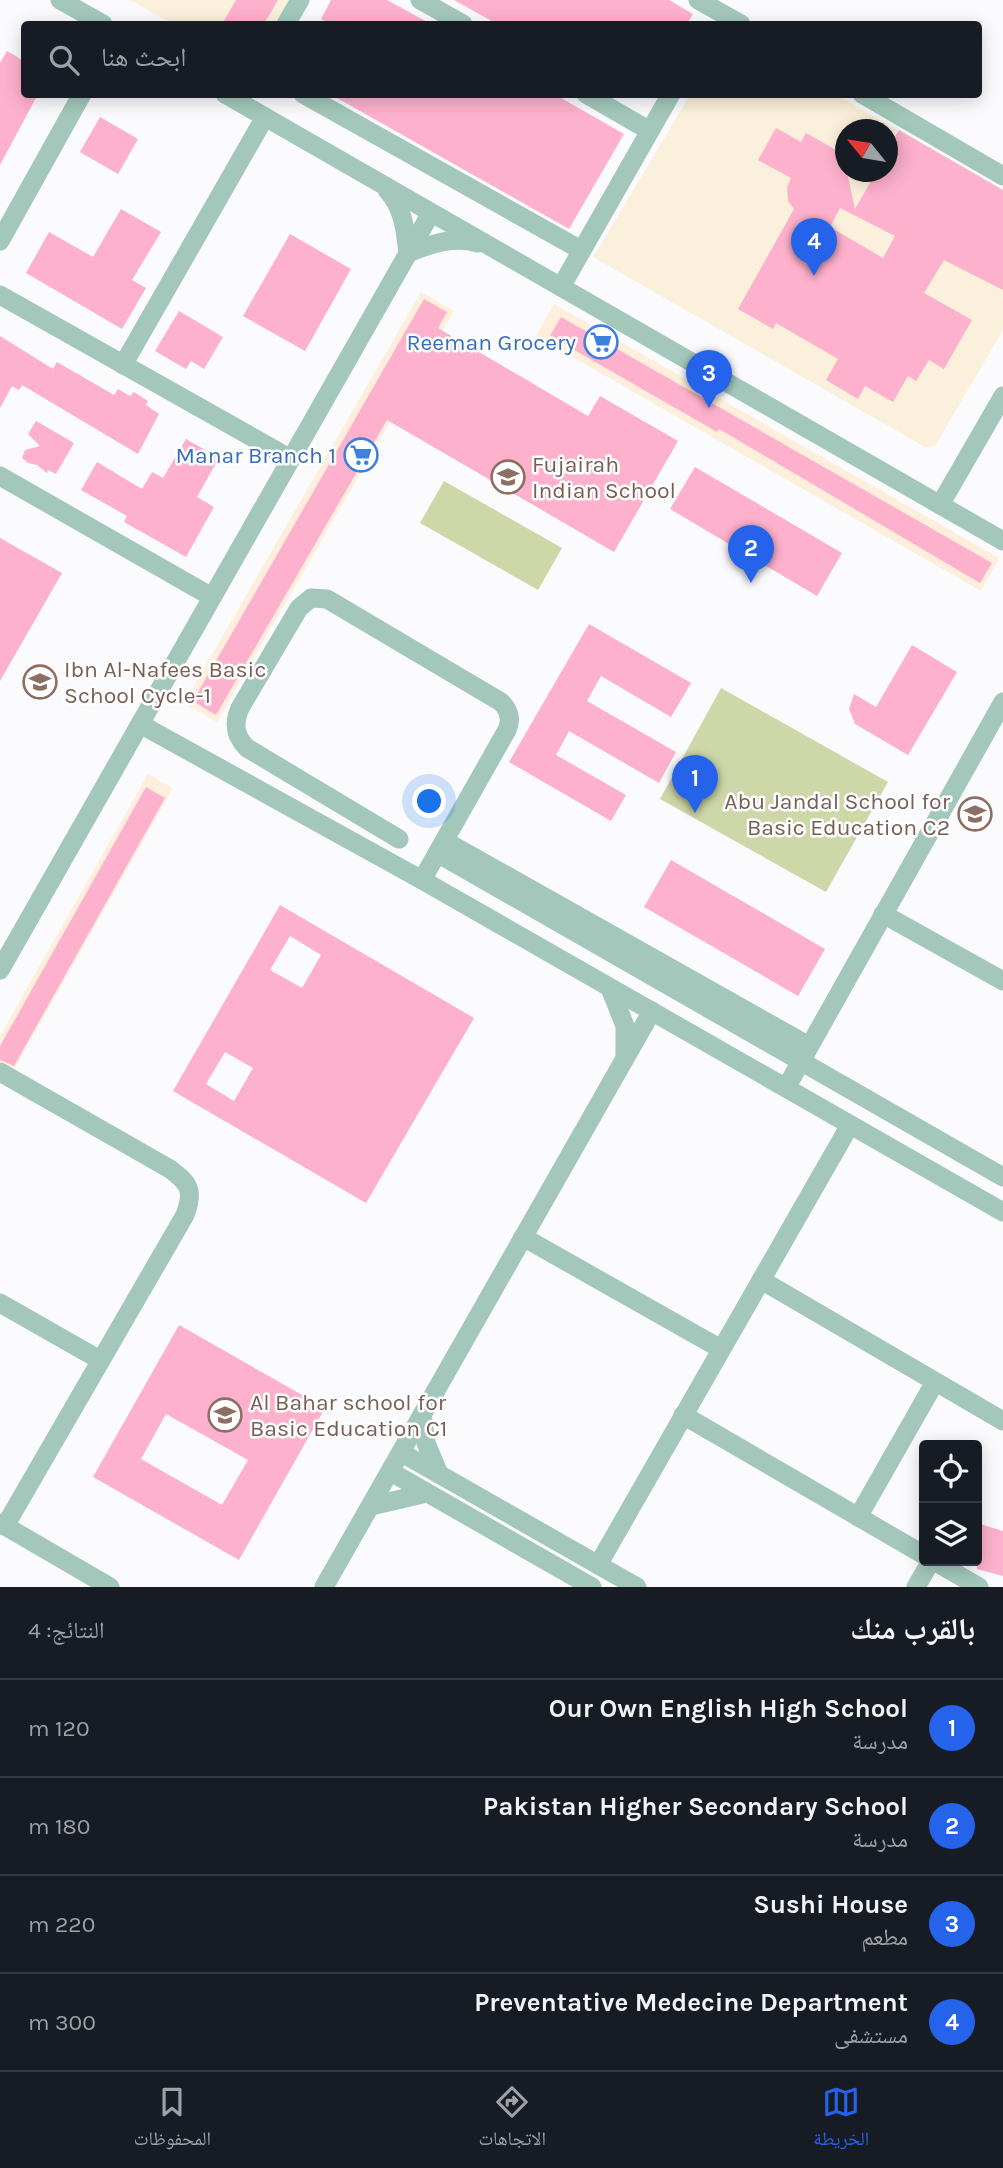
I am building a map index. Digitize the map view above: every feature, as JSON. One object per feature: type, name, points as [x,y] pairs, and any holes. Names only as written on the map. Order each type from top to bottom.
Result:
[{"type":"street","points":[[61,0],[98,21]]},
{"type":"street","points":[[288,21],[300,0]]},
{"type":"street","points":[[420,0],[458,21]]},
{"type":"street","points":[[698,0],[735,21]]},
{"type":"street","points":[[0,241],[80,98]]},
{"type":"street","points":[[238,98],[265,117],[1003,541]]},
{"type":"street","points":[[310,98],[581,250]]},
{"type":"street","points":[[593,98],[650,131]]},
{"type":"street","points":[[561,287],[669,98]]},
{"type":"street","points":[[869,98],[1003,176]]},
{"type":"street","points":[[123,365],[265,117]]},
{"type":"street","points":[[384,185],[397,202],[405,223],[408,254]]},
{"type":"street","points":[[0,970],[432,213]]},
{"type":"street","points":[[408,254],[432,244],[462,239],[489,246]]},
{"type":"street","points":[[0,295],[291,459]]},
{"type":"street","points":[[940,505],[1003,396]]},
{"type":"street","points":[[0,476],[212,597]]},
{"type":"street","points":[[399,839],[241,742],[235,725],[236,716],[302,603],[311,598],[327,599],[501,702],[508,710],[510,720],[507,730],[422,880]]},
{"type":"street","points":[[786,1088],[1003,702]]},
{"type":"street","points":[[140,724],[422,880],[1003,1212]]},
{"type":"street","points":[[240,779],[257,754]]},
{"type":"street","points":[[441,847],[805,1054],[876,1104],[1003,1177]]},
{"type":"street","points":[[883,914],[1003,981]]},
{"type":"street","points":[[547,951],[566,918]]},
{"type":"street","points":[[610,988],[625,1026],[625,1058]]},
{"type":"street","points":[[324,1587],[652,1012]]},
{"type":"street","points":[[625,1058],[650,1034],[671,1028],[692,1035]]},
{"type":"street","points":[[0,1072],[170,1169],[183,1180],[190,1194],[185,1215],[2,1524],[83,1581],[110,1587]]},
{"type":"street","points":[[598,1565],[761,1280],[856,1128],[876,1104]]},
{"type":"street","points":[[918,1163],[933,1136]]},
{"type":"street","points":[[958,1186],[972,1159]]},
{"type":"street","points":[[523,1237],[721,1349]]},
{"type":"street","points":[[761,1280],[1003,1421]]},
{"type":"street","points":[[0,1303],[100,1360]]},
{"type":"street","points":[[858,1517],[936,1381]]},
{"type":"street","points":[[683,1415],[919,1552]]},
{"type":"street","points":[[422,1416],[426,1443],[439,1474]]},
{"type":"street","points":[[402,1453],[637,1587]]},
{"type":"street","points":[[391,1472],[580,1584]]},
{"type":"street","points":[[371,1506],[427,1493]]},
{"type":"street","points":[[916,1587],[929,1566]]},
{"type":"street","points":[[941,1566],[979,1587]]},
{"type":"shaded area","points":[[130,0],[289,0],[277,21],[167,21]]},
{"type":"shaded area","points":[[688,98],[842,98],[879,119],[835,119],[835,182],[898,182],[898,130],[1003,190],[1003,330],[935,446],[925,447],[593,257]]},
{"type":"shaded area","points":[[421,292],[454,311],[217,722],[184,703]]},
{"type":"shaded area","points":[[554,304],[999,558],[981,591],[536,336]]},
{"type":"shaded area","points":[[148,774],[173,788],[13,1071],[0,1063],[0,1036]]},
{"type":"green space","points":[[444,481],[562,548],[538,590],[420,523]]},
{"type":"green space","points":[[721,688],[888,782],[826,892],[660,799]]},
{"type":"building","points":[[236,0],[278,0],[266,21],[224,21]]},
{"type":"building","points":[[331,0],[387,0],[426,21],[325,21],[321,19]]},
{"type":"building","points":[[454,0],[669,0],[693,14],[689,21],[492,21]]},
{"type":"building","points":[[7,51],[21,59],[21,98],[36,98],[0,165],[0,63]]},
{"type":"building","points":[[337,98],[561,98],[624,134],[569,229]]},
{"type":"building","points":[[100,117],[138,139],[118,174],[80,152]]},
{"type":"building","points":[[776,128],[801,142],[806,133],[835,149],[835,182],[849,182],[855,209],[870,182],[898,182],[899,130],[1003,190],[1003,290],[944,260],[924,293],[972,320],[944,369],[929,360],[916,381],[908,376],[893,402],[865,386],[858,399],[826,380],[838,359],[776,323],[773,329],[738,309],[794,209],[788,201],[787,187],[791,178],[758,160]],"holes":[[[840,208],[895,236],[883,258],[830,227]]]},
{"type":"building","points":[[121,209],[161,232],[132,280],[146,288],[122,329],[26,273],[49,232],[93,257]]},
{"type":"building","points":[[290,234],[351,269],[305,351],[243,316]]},
{"type":"building","points":[[424,299],[447,312],[438,328],[588,416],[600,396],[678,441],[614,552],[387,420],[216,715],[193,701]]},
{"type":"building","points":[[179,311],[223,337],[204,369],[191,361],[186,369],[155,351]]},
{"type":"building","points":[[561,317],[992,563],[980,583],[719,429],[717,432],[550,336]]},
{"type":"building","points":[[0,336],[53,369],[57,362],[114,395],[118,389],[130,396],[134,392],[148,401],[146,405],[159,414],[138,454],[22,385],[19,390],[12,386],[0,408]]},
{"type":"building","points":[[36,421],[74,443],[56,474],[48,470],[47,473],[22,458],[25,450],[40,446],[28,434]]},
{"type":"building","points":[[186,439],[219,458],[197,497],[214,507],[186,557],[124,522],[127,516],[81,490],[97,462],[142,489],[152,472],[163,478]]},
{"type":"building","points":[[695,467],[842,553],[817,596],[670,509]]},
{"type":"building","points":[[0,538],[62,573],[0,681]]},
{"type":"building","points":[[589,624],[691,683],[671,717],[601,676],[587,701],[676,752],[659,783],[569,731],[556,755],[626,795],[611,821],[509,762]]},
{"type":"building","points":[[912,645],[957,672],[908,755],[855,724],[849,709],[854,694],[876,707]]},
{"type":"building","points":[[146,787],[165,798],[14,1066],[0,1060],[0,1046]]},
{"type":"building","points":[[671,860],[825,949],[798,996],[644,907]]},
{"type":"building","points":[[280,905],[474,1018],[366,1203],[173,1091]],"holes":[[[290,936],[321,955],[302,988],[270,970]],[[225,1052],[253,1068],[234,1101],[206,1084]]]},
{"type":"building","points":[[179,1325],[325,1408],[239,1560],[93,1477]],"holes":[[[166,1414],[248,1460],[222,1505],[141,1459]]]},
{"type":"building","points":[[982,1525],[1003,1531],[1003,1576],[977,1569],[977,1566],[982,1566]]},
{"type":"place","name":"Preventative Medecine Department","points":[[814,276]]},
{"type":"place","name":"Reeman Grocery","points":[[601,342]]},
{"type":"place","name":"Sushi House","points":[[709,408]]},
{"type":"place","name":"Manar Branch 1","points":[[361,455]]},
{"type":"place","name":"Fujairah Indian School","points":[[508,477]]},
{"type":"place","name":"Pakistan Higher Secondary School","points":[[751,583]]},
{"type":"place","name":"Ibn Al-Nafees Basic School Cycle-1","points":[[40,682]]},
{"type":"place","name":"Our Own English High School","points":[[695,813]]},
{"type":"place","name":"Abu Jandal School for Basic Education C2","points":[[975,814]]},
{"type":"place","name":"Al Bahar school for Basic Education C1","points":[[225,1415]]}]
